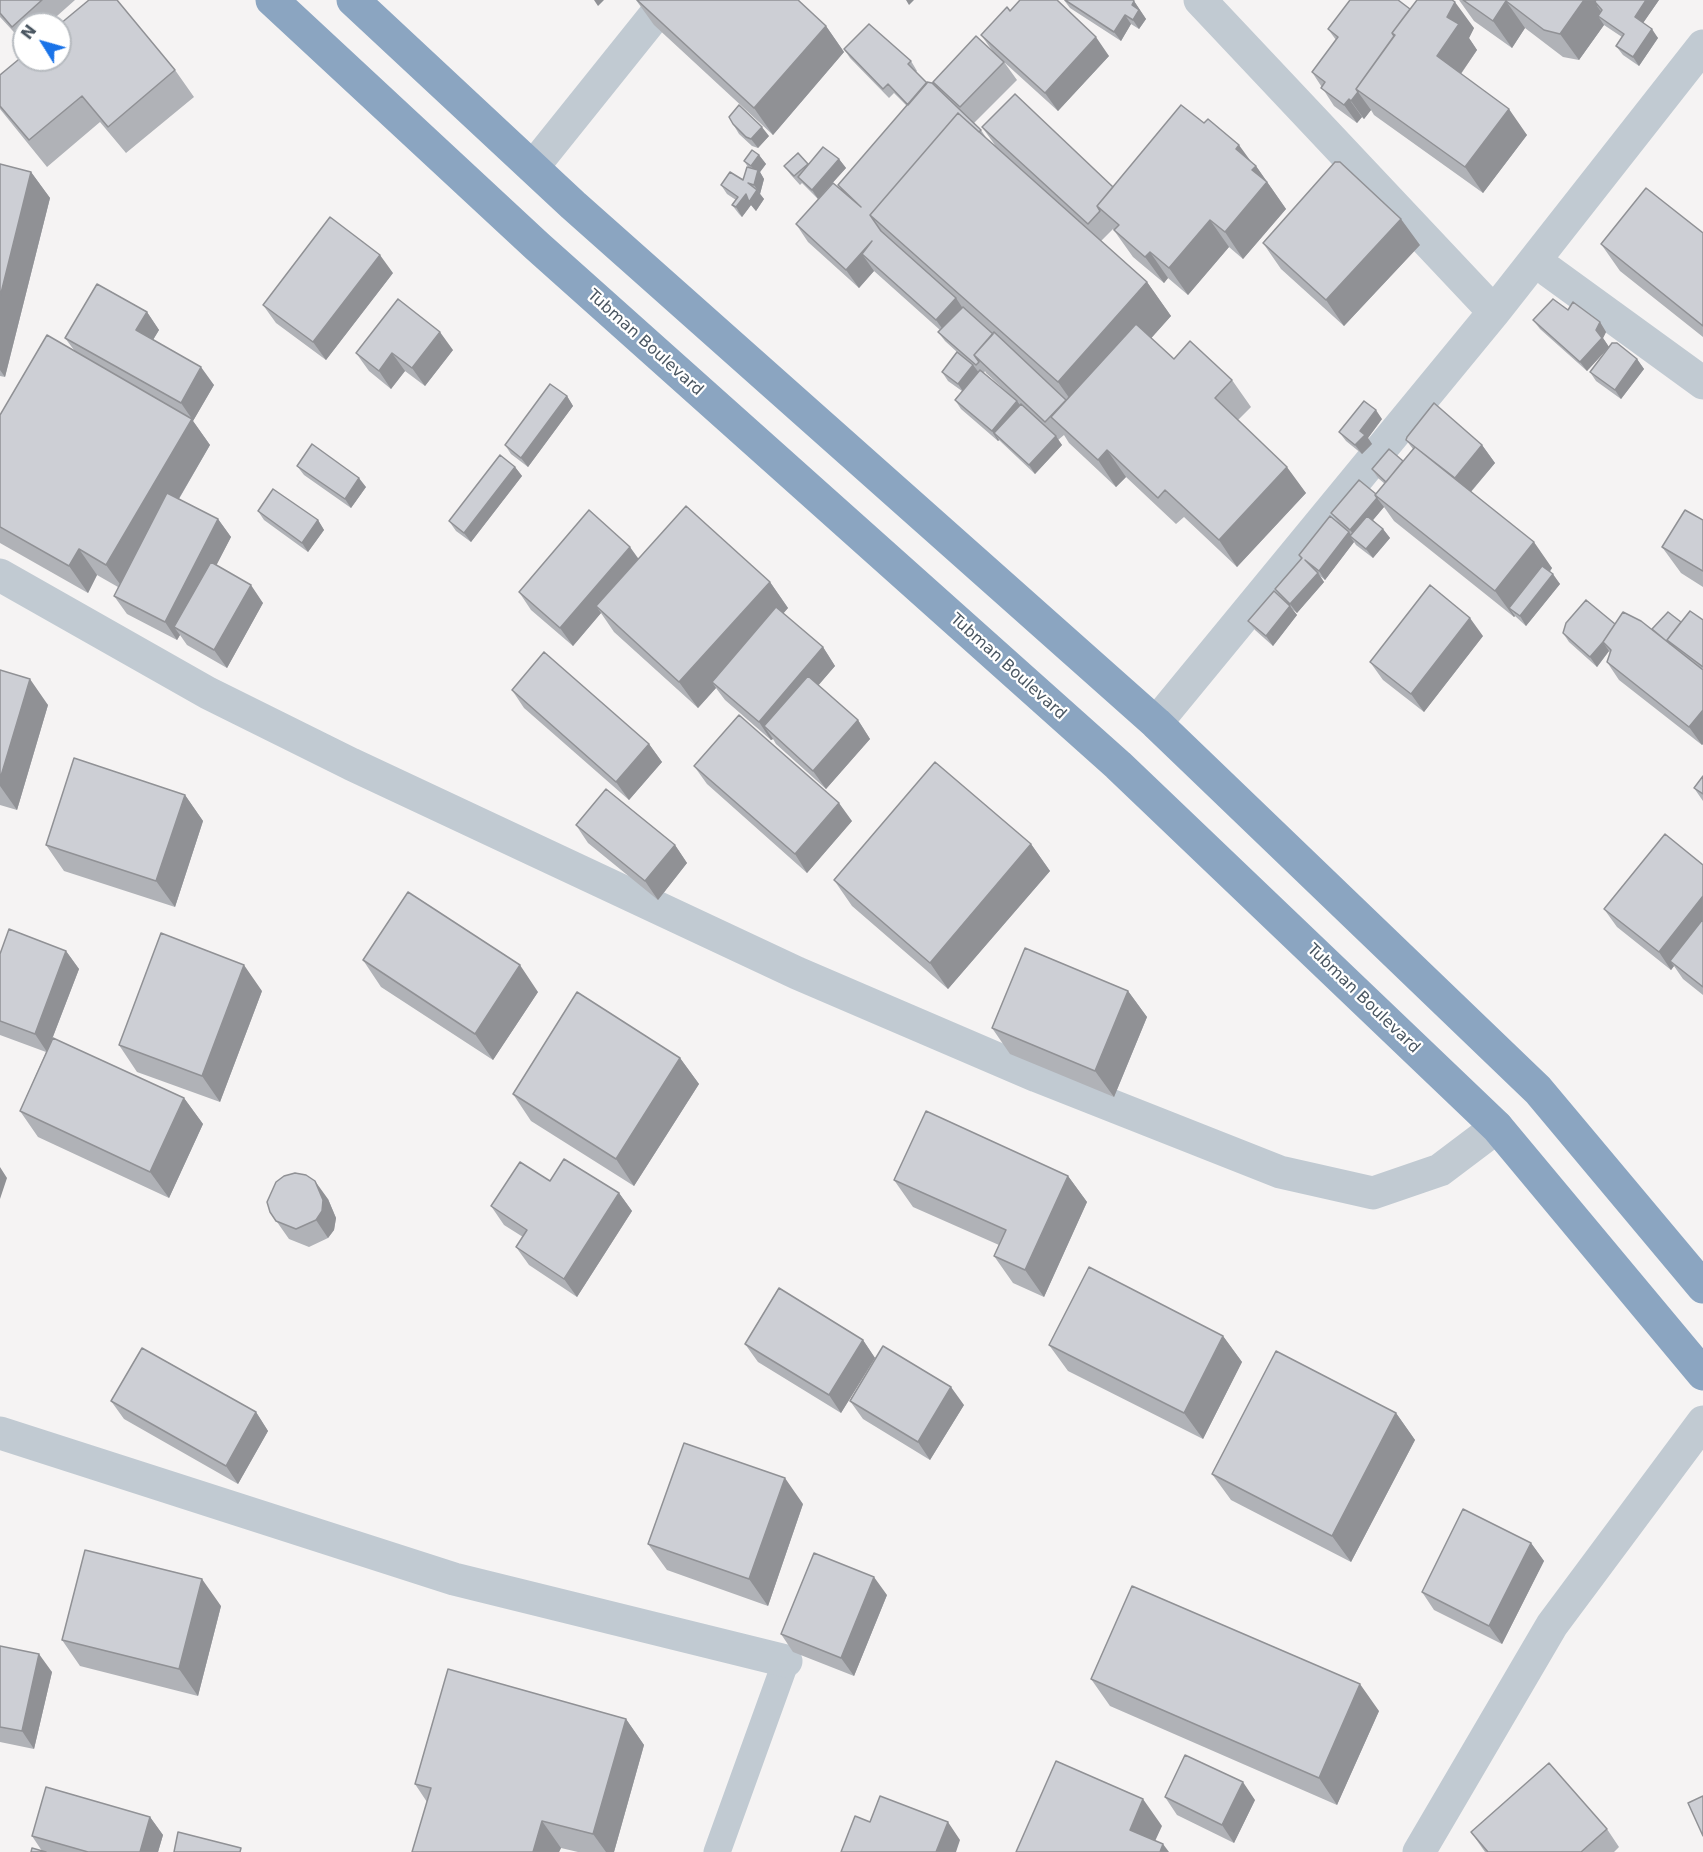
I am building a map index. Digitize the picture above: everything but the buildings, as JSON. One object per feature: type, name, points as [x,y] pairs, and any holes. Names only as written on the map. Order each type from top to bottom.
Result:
[{"type":"highway","name":"Tubman Boulevard","points":[[272,0],[546,254],[1118,765],[1497,1127],[1703,1374]]},
{"type":"highway","points":[[353,0],[533,167],[1156,723],[1538,1090],[1703,1287]]},
{"type":"street","points":[[533,167],[668,0]]},
{"type":"street","points":[[1200,0],[1494,312]]},
{"type":"street","points":[[1156,723],[1494,312],[1703,46]]},
{"type":"street","points":[[1550,271],[1703,383]]},
{"type":"street","points":[[0,575],[208,693],[797,973],[1037,1076],[1280,1172],[1373,1193],[1440,1170],[1497,1127]]},
{"type":"street","points":[[1419,1852],[1552,1625],[1703,1422]]},
{"type":"street","points":[[0,1433],[454,1579],[786,1661]]},
{"type":"lane","points":[[717,1852],[786,1661]]}]
